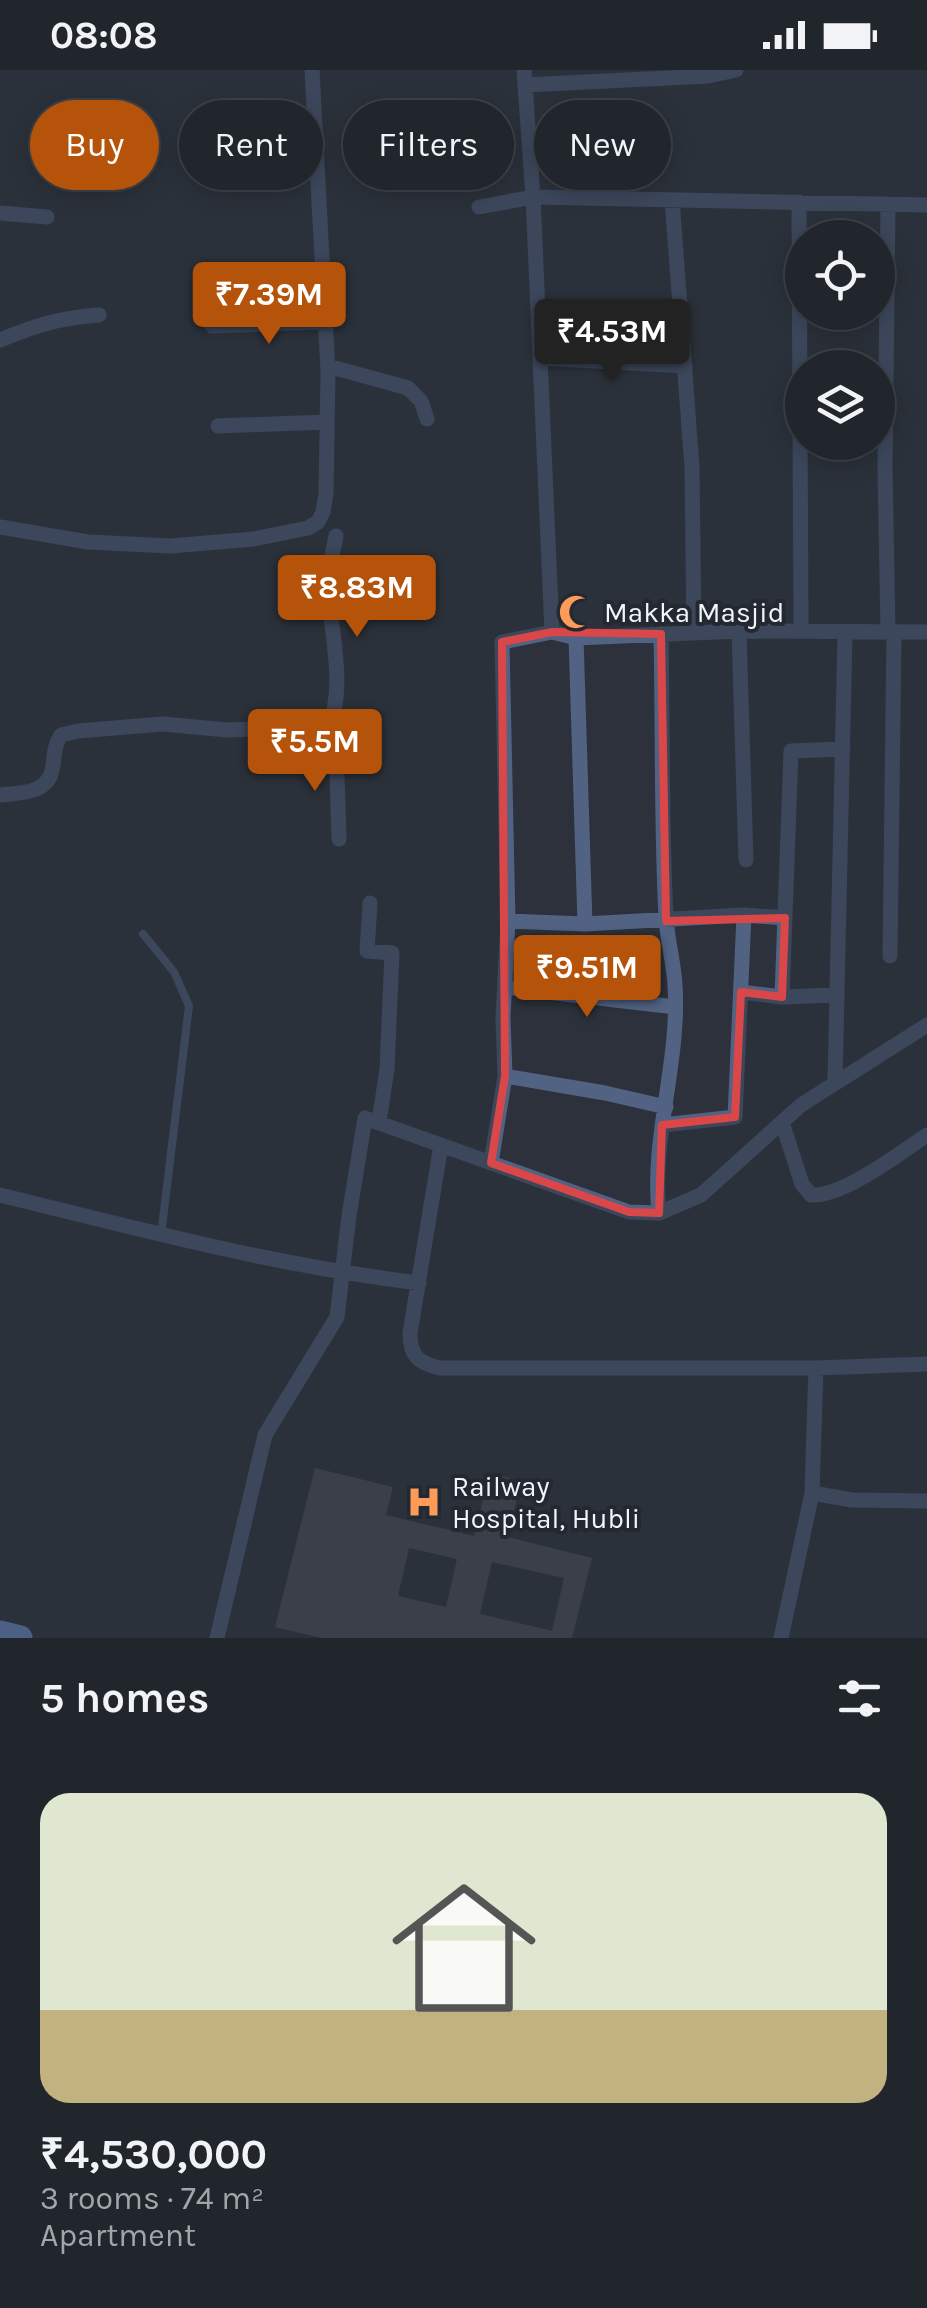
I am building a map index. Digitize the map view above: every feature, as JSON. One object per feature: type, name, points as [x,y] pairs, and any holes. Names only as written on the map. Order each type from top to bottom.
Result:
[{"type":"highway","points":[[0,1634],[20,1638]]},
{"type":"street","points":[[0,527],[88,542],[170,546],[254,540],[308,528],[318,522],[326,494],[328,366],[312,70]]},
{"type":"street","points":[[552,632],[525,77],[708,76],[736,70]]},
{"type":"street","points":[[479,208],[533,197],[927,205]]},
{"type":"street","points":[[672,200],[692,467],[694,633]]},
{"type":"street","points":[[799,202],[800,350]]},
{"type":"street","points":[[884,350],[888,204]]},
{"type":"street","points":[[0,213],[46,217]]},
{"type":"street","points":[[0,340],[42,322],[99,315]]},
{"type":"street","points":[[212,326],[326,322]]},
{"type":"street","points":[[541,358],[686,366]]},
{"type":"street","points":[[328,366],[408,388],[421,401],[427,420]]},
{"type":"street","points":[[218,426],[326,422]]},
{"type":"street","points":[[801,460],[801,631]]},
{"type":"street","points":[[884,460],[891,632],[890,956]]},
{"type":"street","points":[[328,730],[336,713],[328,579],[336,536]]},
{"type":"street","points":[[739,631],[746,860]]},
{"type":"street","points":[[491,1163],[505,1076],[502,1017],[508,921],[502,642],[552,632],[576,638],[739,631],[927,632]]},
{"type":"street","points":[[835,1082],[845,633]]},
{"type":"street","points":[[659,1213],[656,1185],[674,1049],[675,1008],[666,921],[661,634]]},
{"type":"street","points":[[576,638],[585,924]]},
{"type":"street","points":[[0,795],[29,792],[42,786],[51,776],[54,748],[61,734],[78,730],[162,724],[227,730],[320,727],[333,733],[336,744],[339,839]]},
{"type":"street","points":[[782,997],[792,751],[843,749]]},
{"type":"street","points":[[370,903],[367,951],[392,952],[387,1069],[379,1122]]},
{"type":"street","points":[[508,921],[585,924],[744,915],[785,918]]},
{"type":"street","points":[[662,1125],[736,1117],[744,915]]},
{"type":"street","points":[[505,987],[675,1008]]},
{"type":"street","points":[[742,992],[782,997],[837,995]]},
{"type":"street","points":[[217,1638],[265,1435],[337,1318],[366,1118],[629,1212],[659,1213],[701,1195],[801,1105],[927,1025]]},
{"type":"street","points":[[505,1076],[666,1106]]},
{"type":"street","points":[[782,1122],[802,1184],[811,1195],[818,1196],[839,1190],[927,1135]]},
{"type":"street","points":[[441,1144],[410,1346],[422,1364],[440,1368],[816,1368],[927,1364]]},
{"type":"street","points":[[0,1194],[274,1260],[420,1283]]},
{"type":"street","points":[[781,1638],[812,1493],[816,1368]]},
{"type":"street","points":[[812,1493],[852,1500],[927,1502]]},
{"type":"lane","points":[[142,934],[174,972],[189,1006],[161,1235]]},
{"type":"highlighted area","points":[[552,632],[661,634],[666,921],[785,918],[782,997],[741,992],[735,1117],[662,1125],[659,1213],[629,1212],[491,1163],[505,1076],[502,642]]},
{"type":"building","points":[[315,1468],[393,1487],[386,1515],[474,1536],[490,1473],[521,1481],[508,1537],[592,1558],[572,1638],[321,1638],[275,1627]],"holes":[[[409,1548],[457,1559],[446,1607],[398,1596]],[[492,1562],[564,1578],[552,1631],[480,1614]]]},
{"type":"place","name":"Makka Masjid","points":[[576,612]]},
{"type":"place","name":"Railway Hospital, Hubli","points":[[424,1502]]}]
